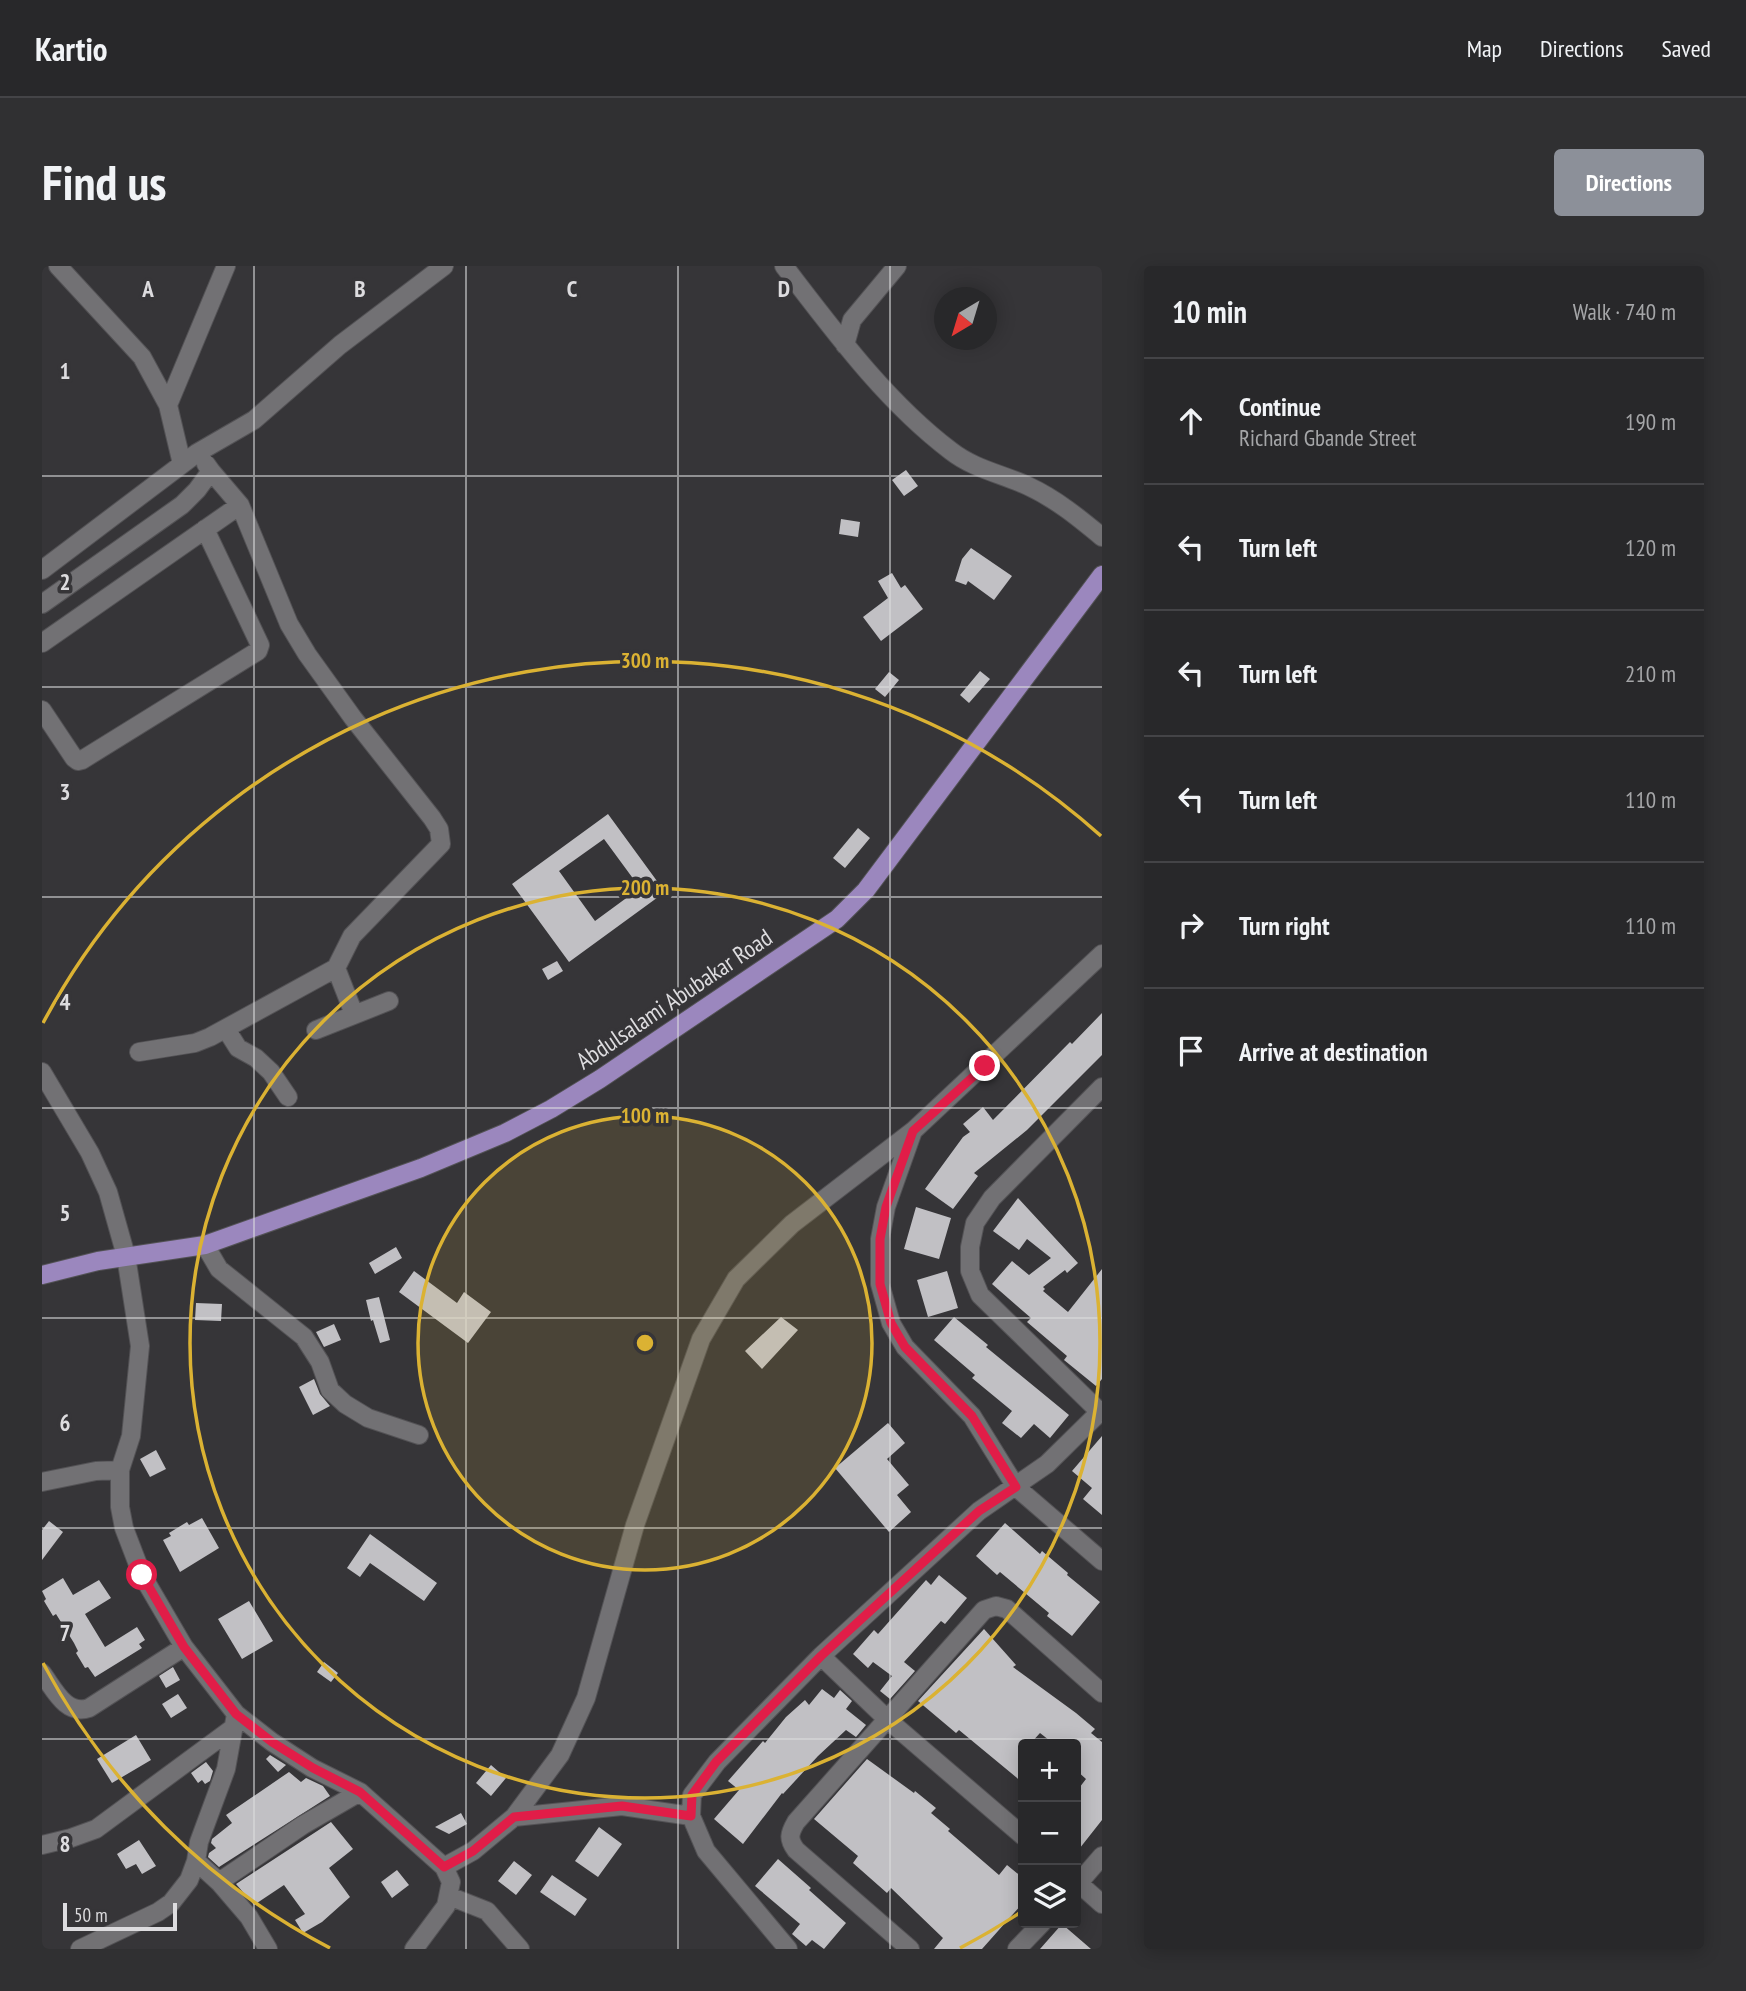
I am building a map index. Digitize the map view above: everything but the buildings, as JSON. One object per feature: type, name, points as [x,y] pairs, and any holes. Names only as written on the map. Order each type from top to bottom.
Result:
[{"type":"main road","name":"Abdulsalami Abubakar Road","points":[[42,1275],[126,1256],[205,1245],[421,1168],[516,1127],[600,1079],[837,919],[866,890],[1102,575]]},
{"type":"street","points":[[58,266],[142,357],[168,405],[182,464]]},
{"type":"street","points":[[168,405],[226,266]]},
{"type":"street","points":[[42,570],[197,453],[254,420],[340,345],[444,266]]},
{"type":"street","points":[[784,266],[845,345],[915,421],[953,453],[982,469],[1028,486],[1069,510],[1102,537]]},
{"type":"street","points":[[845,345],[852,320],[897,266]]},
{"type":"street","points":[[139,1052],[195,1043],[226,1029],[336,968],[352,936],[437,850],[442,837],[432,818],[353,718],[307,654],[289,624],[240,505],[197,453]]},
{"type":"street","points":[[42,604],[182,505],[211,471]]},
{"type":"street","points":[[42,643],[240,505]]},
{"type":"street","points":[[42,710],[74,758],[82,760],[258,651],[260,645],[205,529]]},
{"type":"street","points":[[444,1867],[473,1851],[514,1817],[560,1755],[586,1698],[635,1525],[696,1352],[736,1279],[792,1224],[913,1131],[1102,954]]},
{"type":"street","points":[[336,968],[354,1014]]},
{"type":"street","points":[[316,1030],[389,1001]]},
{"type":"street","points":[[226,1029],[238,1048],[256,1058],[271,1072],[288,1097]]},
{"type":"street","points":[[42,1072],[90,1153],[108,1192],[126,1256],[140,1346],[131,1436],[120,1469],[120,1507],[124,1528],[142,1575],[184,1647],[235,1721],[313,1768],[360,1792],[444,1867],[451,1882],[446,1906],[439,1919],[414,1949]]},
{"type":"street","points":[[788,1949],[706,1851],[691,1816],[692,1795],[716,1762],[821,1656],[979,1511],[1047,1464],[1101,1411],[980,1295],[970,1271],[970,1247],[975,1223],[992,1198],[1102,1087]]},
{"type":"street","points":[[913,1131],[886,1207],[880,1239],[880,1284],[891,1323],[905,1347],[972,1416],[1016,1487],[1102,1561]]},
{"type":"street","points":[[205,1245],[219,1269],[304,1338],[320,1362],[330,1390],[345,1404],[368,1418],[419,1435]]},
{"type":"street","points":[[42,1482],[120,1469]]},
{"type":"street","points":[[910,1949],[796,1850],[789,1840],[796,1822],[984,1610],[996,1606],[1007,1609],[1102,1693]]},
{"type":"street","points":[[42,1673],[69,1708],[79,1711],[89,1708],[184,1647]]},
{"type":"street","points":[[821,1656],[888,1720],[1018,1832]]},
{"type":"street","points":[[42,1844],[96,1829],[235,1721]]},
{"type":"street","points":[[80,1949],[138,1923],[172,1903],[189,1880],[199,1842],[226,1769],[235,1721]]},
{"type":"street","points":[[219,1882],[303,1825],[360,1792]]},
{"type":"street","points":[[514,1817],[622,1806],[691,1816]]},
{"type":"street","points":[[1081,1879],[1102,1856]]},
{"type":"street","points":[[196,1861],[219,1882],[249,1917],[268,1949]]},
{"type":"street","points":[[1081,1886],[1102,1904]]},
{"type":"street","points":[[449,1896],[487,1911],[520,1949]]},
{"type":"street","points":[[1017,1949],[1037,1928]]},
{"type":"route","points":[[142,1575],[184,1647],[236,1714],[272,1742],[313,1768],[360,1792],[444,1867],[473,1851],[514,1817],[622,1806],[691,1816],[692,1795],[716,1762],[821,1656],[979,1511],[1016,1487],[972,1416],[905,1347],[891,1323],[880,1284],[880,1239],[886,1207],[913,1131],[985,1066]]}]
